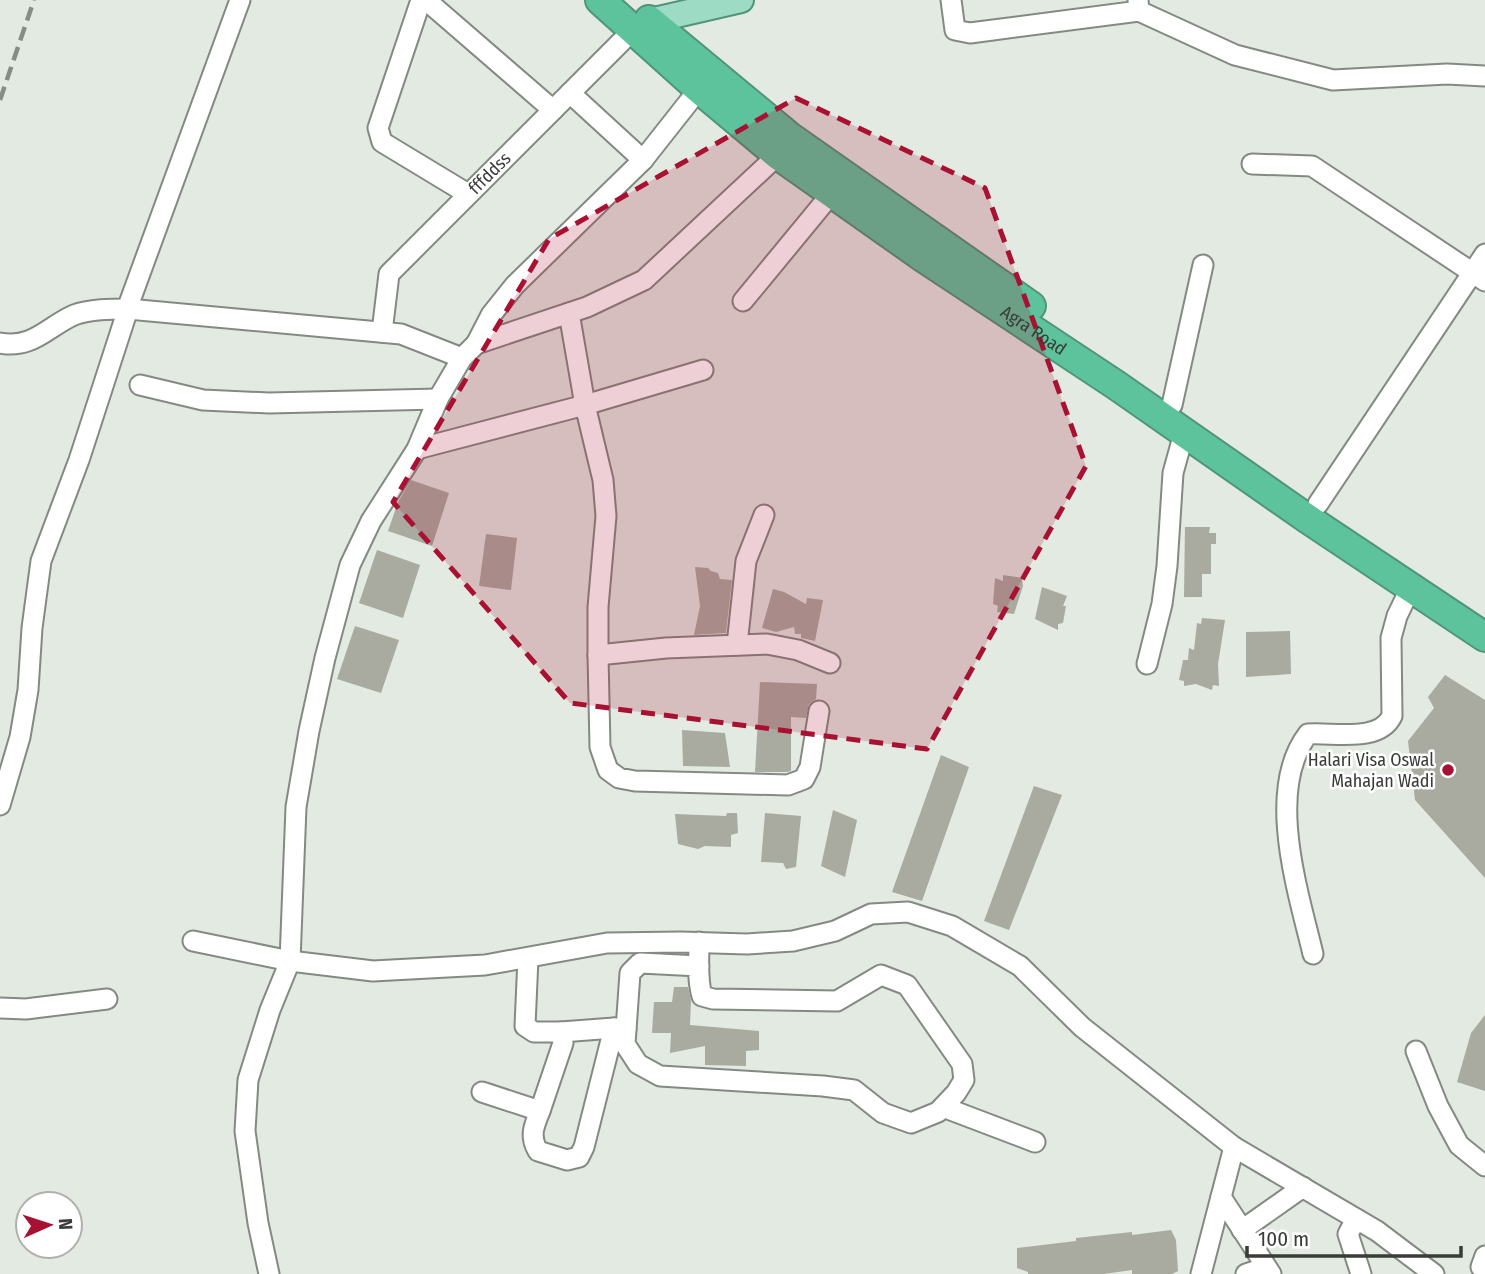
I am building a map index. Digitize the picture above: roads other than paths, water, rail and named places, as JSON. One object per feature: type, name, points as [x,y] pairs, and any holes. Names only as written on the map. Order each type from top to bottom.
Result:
[{"type":"highway","name":"Agra Road","points":[[600,0],[641,26],[784,146],[832,193],[1485,637]]},
{"type":"highway","points":[[626,0],[641,26]]},
{"type":"highway","name":"Agra Road","points":[[641,26],[699,89],[1485,618]]},
{"type":"main road","points":[[641,26],[741,0]]},
{"type":"street","points":[[0,805],[22,725],[41,561],[79,460],[127,309],[240,0]]},
{"type":"street","points":[[421,0],[378,128],[382,142],[468,194]]},
{"type":"street","points":[[426,0],[553,110]]},
{"type":"street","points":[[951,0],[955,30],[970,33],[1138,6],[1235,55],[1334,80],[1447,74],[1485,76]]},
{"type":"street","name":"fffddss","points":[[382,332],[389,274],[641,26]]},
{"type":"street","points":[[269,1274],[258,1223],[245,1131],[248,1080],[270,1010],[290,961],[296,807],[325,658],[350,565],[371,520],[417,449],[438,399],[491,315],[515,285],[643,160],[699,89]]},
{"type":"street","points":[[570,93],[643,160]]},
{"type":"street","points":[[0,343],[15,346],[42,335],[75,315],[127,309],[401,334],[469,351],[587,307],[644,280],[784,146]]},
{"type":"street","points":[[1252,164],[1312,166],[1479,277]]},
{"type":"street","points":[[743,301],[832,193]]},
{"type":"street","points":[[1318,504],[1479,277],[1485,254]]},
{"type":"street","points":[[1172,405],[1203,265]]},
{"type":"street","points":[[569,313],[585,405],[603,480],[606,516],[598,607],[598,655],[600,747],[608,770],[619,778],[635,781],[788,785],[804,779],[810,767],[820,711]]},
{"type":"street","points":[[417,449],[585,405],[703,370]]},
{"type":"street","points":[[140,385],[203,400],[269,403],[438,399]]},
{"type":"street","points":[[1147,664],[1162,604],[1174,473],[1184,433]]},
{"type":"street","points":[[737,645],[746,561],[764,516]]},
{"type":"street","points":[[1313,954],[1289,840],[1288,784],[1292,764],[1300,744],[1308,734],[1359,733],[1380,730],[1387,725],[1392,716],[1391,639],[1397,616],[1411,587]]},
{"type":"street","points":[[598,655],[767,644],[798,650],[830,663]]},
{"type":"street","points":[[193,942],[290,961],[373,971],[485,965],[607,943],[747,944],[793,941],[835,931],[871,914],[908,912],[952,926],[1020,966],[1082,1027],[1234,1147],[1377,1231],[1434,1274]]},
{"type":"street","points":[[620,1028],[625,1044],[638,1064],[660,1076],[854,1090],[883,1114],[911,1123],[937,1112],[956,1093],[964,1080],[962,1064],[907,985],[881,975],[837,1001],[713,999],[702,996],[699,984],[699,942]]},
{"type":"street","points":[[528,958],[525,1026],[534,1031],[561,1032],[620,1028]]},
{"type":"street","points":[[561,1032],[563,1043],[532,1130],[533,1142],[538,1151],[567,1160],[579,1157],[584,1147],[620,1028],[630,973],[640,963],[699,966]]},
{"type":"street","points":[[0,1008],[26,1009],[107,999]]},
{"type":"street","points":[[1416,1051],[1438,1107],[1459,1145],[1485,1166]]},
{"type":"street","points":[[482,1092],[540,1111]]},
{"type":"street","points":[[943,1107],[1035,1142]]},
{"type":"street","points":[[1200,1274],[1234,1147]]},
{"type":"street","points":[[1242,1230],[1303,1187]]},
{"type":"street","points":[[1221,1197],[1271,1274]]},
{"type":"street","points":[[1356,1219],[1348,1234],[1361,1274]]},
{"type":"street","points":[[1246,1274],[1258,1270],[1264,1274]]},
{"type":"railway","points":[[0,100],[34,0]]},
{"type":"place","name":"Halari Visa Oswal Mahajan Wadi","points":[[1448,770]]}]
